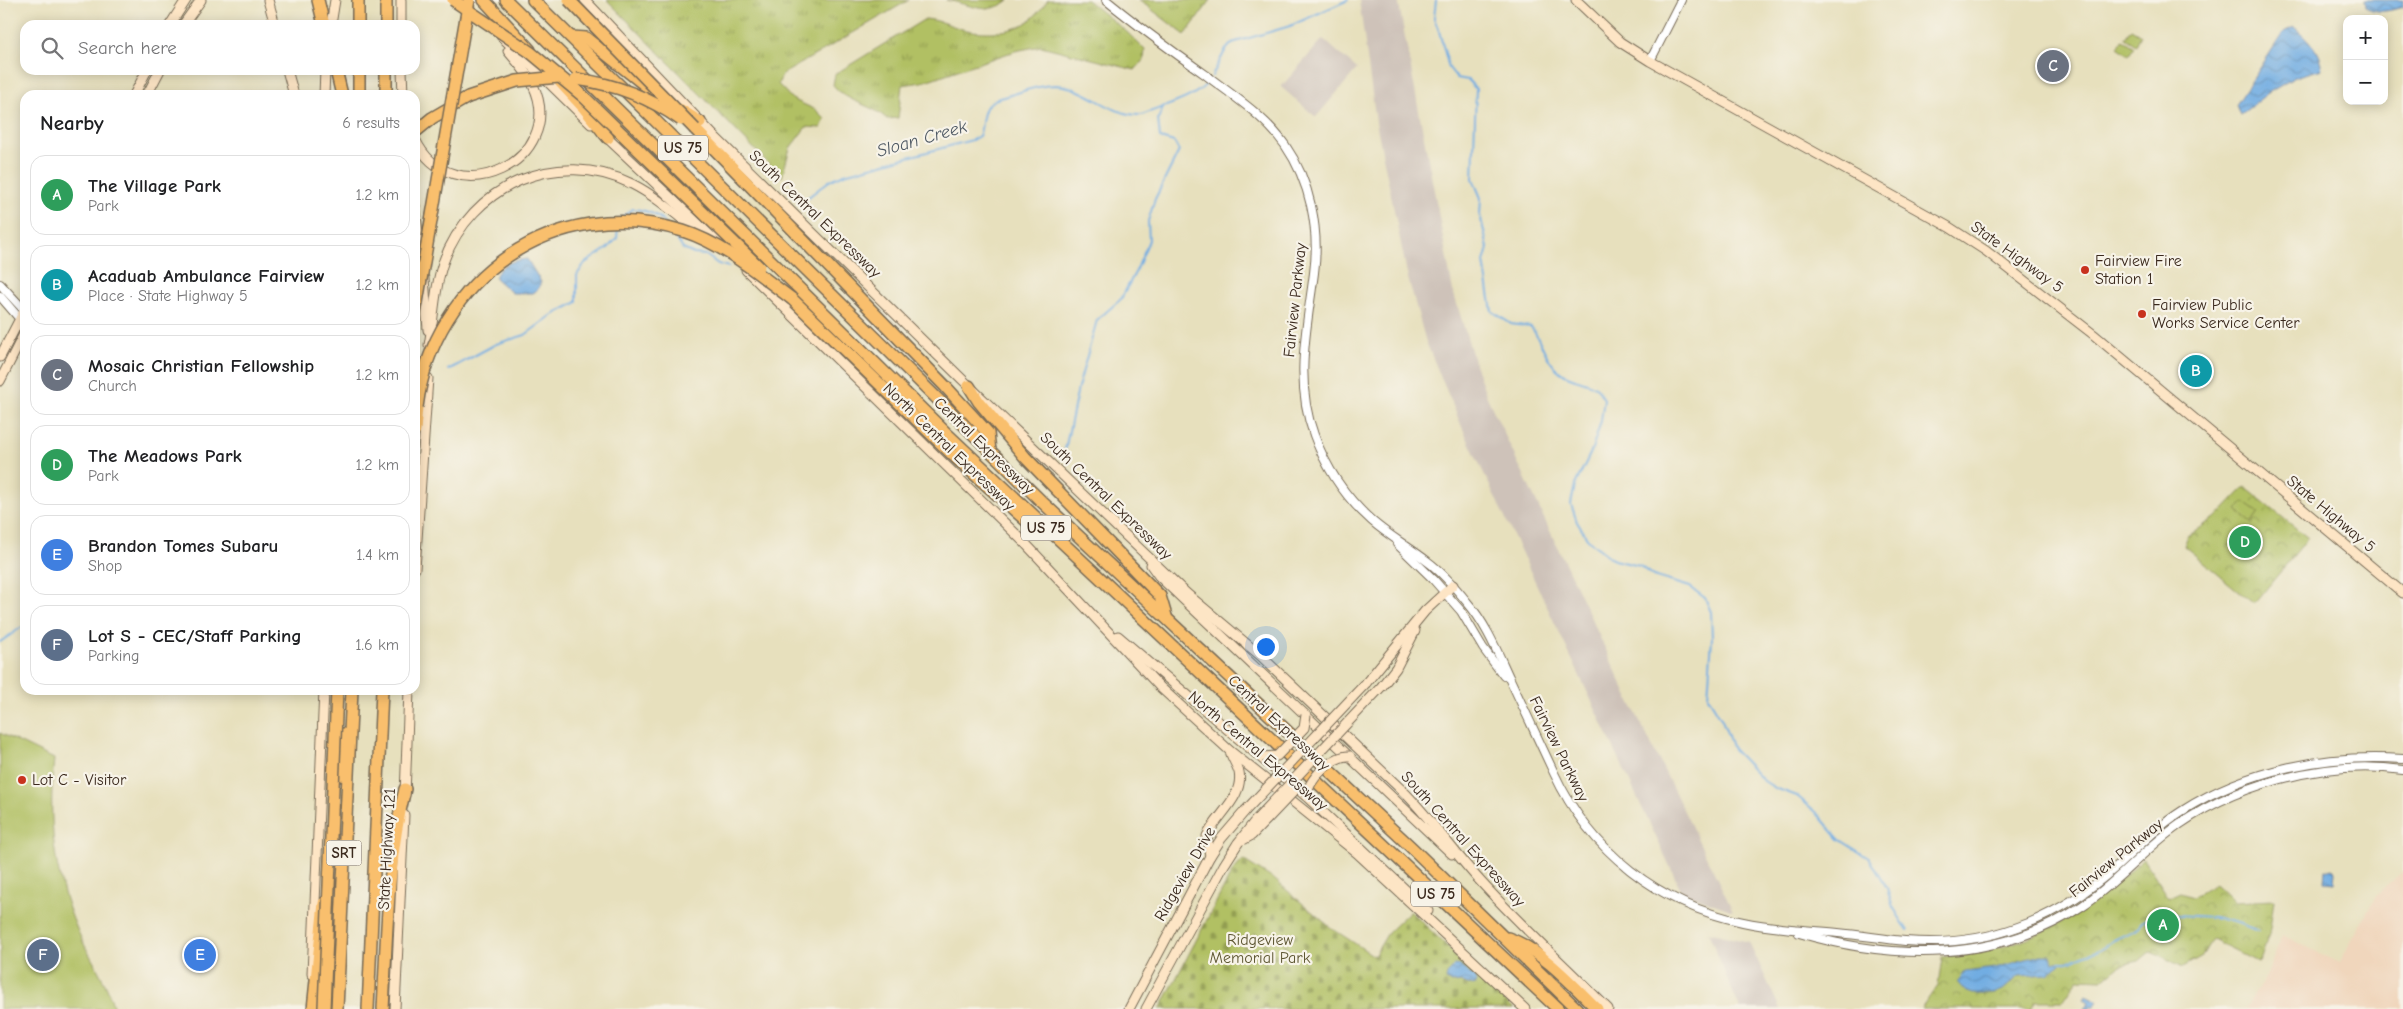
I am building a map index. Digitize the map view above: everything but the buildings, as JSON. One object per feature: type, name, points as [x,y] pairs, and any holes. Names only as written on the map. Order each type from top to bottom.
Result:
[{"type":"highway","points":[[318,0],[323,20]]},
{"type":"highway","points":[[358,0],[358,20]]},
{"type":"highway","points":[[386,0],[386,20]]},
{"type":"highway","points":[[453,0],[530,52],[583,96],[955,457],[1148,625]]},
{"type":"highway","points":[[420,285],[469,0]]},
{"type":"highway","points":[[484,0],[584,108],[608,138]]},
{"type":"highway","name":"Central Expressway","points":[[506,0],[945,432],[1558,1009]]},
{"type":"highway","name":"Central Expressway","points":[[533,0],[1066,525],[1412,848],[1578,1009]]},
{"type":"highway","points":[[569,0],[698,126],[811,246],[909,346],[988,433],[990,450]]},
{"type":"highway","points":[[571,37],[586,38],[698,126]]},
{"type":"highway","points":[[337,75],[341,90]]},
{"type":"highway","points":[[358,75],[359,90]]},
{"type":"highway","points":[[386,75],[386,90]]},
{"type":"highway","points":[[420,128],[450,107],[483,91],[517,81],[558,78],[593,81],[630,91],[698,126]]},
{"type":"highway","points":[[420,387],[422,374],[433,345],[463,295],[493,266],[511,254],[528,244],[566,229],[588,224],[623,222],[682,230],[710,242],[729,253],[792,299]]},
{"type":"highway","points":[[969,386],[979,402],[1025,457],[1160,596],[1167,618]]},
{"type":"highway","points":[[318,1009],[337,695]]},
{"type":"highway","points":[[318,1009],[343,733],[352,695]]},
{"type":"highway","name":"SRT","points":[[337,1009],[352,695]]},
{"type":"highway","name":"SRT","points":[[368,1009],[382,695]]},
{"type":"highway","points":[[381,708],[385,695]]},
{"type":"highway","points":[[384,1009],[390,868],[405,788]]},
{"type":"highway","points":[[1502,936],[1522,943],[1570,982],[1598,1009]]},
{"type":"highway","points":[[369,979],[375,1009]]},
{"type":"main road","points":[[173,20],[186,0]]},
{"type":"main road","points":[[182,20],[190,8],[192,0]]},
{"type":"main road","points":[[187,20],[201,0]]},
{"type":"main road","points":[[268,0],[274,20]]},
{"type":"main road","points":[[332,20],[335,0]]},
{"type":"main road","points":[[401,0],[401,20]]},
{"type":"main road","name":"North Central Expressway","points":[[469,0],[552,88],[608,138],[743,266],[1024,542],[1160,687],[1230,751],[1357,853],[1525,1009]]},
{"type":"main road","name":"South Central Expressway","points":[[585,0],[698,126],[1199,605],[1261,656],[1407,795],[1430,819],[1479,880],[1533,938],[1608,1009]]},
{"type":"main road","name":"State Highway 5","points":[[1576,0],[1620,42],[1650,61],[1949,227],[1986,251],[2093,334],[2403,593]]},
{"type":"main road","points":[[420,147],[426,156],[435,164],[458,175],[484,176],[498,172],[521,157],[535,134],[538,104],[531,80],[508,50],[502,37]]},
{"type":"main road","points":[[137,90],[144,75]]},
{"type":"main road","points":[[150,90],[157,75]]},
{"type":"main road","points":[[289,75],[293,90]]},
{"type":"main road","points":[[324,90],[325,75]]},
{"type":"main road","points":[[402,75],[403,90]]},
{"type":"main road","points":[[420,489],[429,345],[438,280],[449,249],[458,232],[469,216],[498,191],[536,174],[586,170],[615,177],[644,190],[743,266]]},
{"type":"main road","points":[[420,256],[429,345]]},
{"type":"main road","points":[[0,357],[20,322]]},
{"type":"main road","points":[[0,381],[20,342]]},
{"type":"main road","points":[[1140,549],[1159,576],[1479,880]]},
{"type":"main road","name":"Ridgeview Drive","points":[[1129,1009],[1210,856],[1221,839],[1382,666],[1425,611],[1453,584]]},
{"type":"main road","name":"Ridgeview Drive","points":[[1146,1009],[1224,865],[1238,843],[1255,820],[1294,785],[1332,739],[1382,686],[1396,668],[1425,611]]},
{"type":"main road","points":[[1095,616],[1294,785],[1363,848],[1463,946],[1479,966]]},
{"type":"main road","points":[[318,1009],[324,695]]},
{"type":"main road","name":"State Highway 121","points":[[395,1009],[409,695]]},
{"type":"main road","points":[[1262,757],[1277,756],[1304,728],[1306,715]]},
{"type":"main road","points":[[1210,856],[1208,836],[1233,798],[1239,783],[1239,774],[1230,751]]},
{"type":"main road","points":[[1307,797],[1308,787],[1334,759],[1340,755],[1350,756]]},
{"type":"main road","points":[[1163,945],[1177,952]]},
{"type":"street","name":"Fairview Parkway","points":[[1106,0],[1242,102],[1284,144],[1307,190],[1313,215],[1316,248],[1315,271],[1303,344],[1302,373],[1307,411],[1314,437],[1332,473],[1352,501],[1445,592],[1461,611],[1483,648],[1515,690]]},
{"type":"street","points":[[1650,61],[1681,0]]},
{"type":"street","points":[[0,284],[20,310]]},
{"type":"street","points":[[0,296],[20,312]]},
{"type":"street","name":"Fairview Parkway","points":[[1375,524],[1427,560],[1453,584],[1483,624],[1556,779],[1572,807],[1590,832],[1617,860],[1650,885],[1692,907],[1736,921],[1785,929],[1934,942],[1957,942],[1998,934],[2038,919],[2076,898],[2116,867],[2162,825],[2185,809],[2228,787],[2294,766],[2319,761],[2348,758],[2403,759]]},
{"type":"street","name":"Fairview Parkway","points":[[1785,929],[1836,944],[1904,952],[1958,952],[2001,944],[2042,928],[2082,906],[2122,874],[2168,832],[2190,817],[2240,792],[2296,775],[2320,771],[2373,768],[2403,770]]},
{"type":"shaded area","points":[[1359,0],[1398,0],[1453,291],[1487,397],[1628,697],[1733,911],[1682,892],[1462,427],[1426,342],[1408,278],[1376,122]]},
{"type":"shaded area","points":[[1323,39],[1357,69],[1316,117],[1281,87]]},
{"type":"shaded area","points":[[2403,871],[2403,1009],[2245,1009],[2267,975],[2282,935],[2340,963],[2375,897]]},
{"type":"shaded area","points":[[1708,932],[1749,942],[1780,1009],[1740,1009]]},
{"type":"green space","points":[[607,0],[909,0],[783,74],[778,84],[792,99],[816,110],[825,119],[821,128],[806,127],[790,148],[782,177]]},
{"type":"green space","points":[[946,0],[1009,0],[1001,5],[986,9]]},
{"type":"green space","points":[[1048,0],[1087,0],[1128,33],[1145,50],[1144,59],[1135,70],[1041,46],[1015,51],[922,82],[902,85],[898,118],[887,119],[874,110],[845,96],[833,85],[835,74],[925,19],[970,31],[997,32],[1023,25]]},
{"type":"green space","points":[[1139,0],[1211,0],[1185,35]]},
{"type":"green space","points":[[2131,29],[2141,35],[2136,45],[2125,38]]},
{"type":"green space","points":[[2123,40],[2134,47],[2129,55],[2118,47]]},
{"type":"green space","points":[[2245,487],[2308,538],[2254,604],[2184,546],[2188,535],[2215,518]]},
{"type":"green space","points":[[2244,502],[2259,513],[2252,523],[2237,511]]},
{"type":"green space","points":[[0,733],[54,759],[52,824],[62,887],[81,939],[107,988],[114,1009],[0,1009]]},
{"type":"green space","points":[[2144,859],[2169,898],[2180,893],[2193,897],[2215,884],[2234,902],[2274,900],[2269,935],[2260,961],[2258,962],[2212,939],[2202,956],[2183,967],[2151,951],[2139,961],[2120,965],[2102,980],[2078,979],[2063,1001],[2035,1001],[2031,1009],[1921,1009],[1938,985],[1942,957],[2002,947],[2052,927],[2075,914],[2097,898]]},
{"type":"green space","name":"Ridgeview Memorial Park","points":[[1243,860],[1275,880],[1330,927],[1374,956],[1389,931],[1410,911],[1514,1009],[1160,1009],[1232,872]]},
{"type":"water","points":[[2364,0],[2403,0],[2403,7],[2388,11],[2374,11],[2365,7]]},
{"type":"water","points":[[2294,27],[2313,45],[2321,62],[2322,69],[2295,77],[2268,93],[2240,115],[2236,105],[2283,33]]},
{"type":"water","points":[[527,259],[541,282],[538,289],[532,293],[512,293],[495,278],[503,266],[517,260]]},
{"type":"water","points":[[2332,869],[2335,871],[2334,883],[2324,882],[2325,871]]},
{"type":"water","points":[[2040,955],[2051,955],[2053,962],[2060,962],[2061,964],[2048,974],[2019,976],[2003,990],[1993,994],[1973,994],[1965,991],[1957,982],[1965,972],[1995,968]]},
{"type":"water","points":[[1459,965],[1475,978],[1474,986],[1462,982],[1451,983],[1446,980],[1447,974],[1455,966]]},
{"type":"water","points":[[2086,995],[2098,1001],[2094,1007],[2091,1005],[2089,1009],[2085,1009],[2089,1002],[2084,999]]},
{"type":"waterway","name":"Sloan Creek","points":[[1212,76],[1225,51],[1232,43],[1290,26],[1348,0]]},
{"type":"waterway","points":[[1436,0],[1434,18],[1449,68],[1457,78],[1468,80],[1476,89],[1473,179],[1481,198],[1480,215],[1488,248],[1484,262],[1492,311],[1511,324],[1531,327],[1549,359],[1559,371],[1597,388],[1604,399],[1601,421],[1592,450],[1575,485],[1571,504],[1577,522],[1589,541],[1614,560],[1640,566],[1653,576],[1690,587],[1705,598],[1711,612],[1712,638],[1708,697],[1722,720],[1733,749],[1764,781],[1775,788],[1797,796],[1816,812],[1839,839],[1870,859],[1887,888],[1893,907],[1908,931]]},
{"type":"waterway","name":"Sloan Creek","points":[[802,202],[829,181],[844,174],[972,140],[979,136],[984,113],[992,101],[1024,90],[1050,85],[1067,87],[1078,90],[1119,111],[1142,115],[1188,97],[1204,87],[1210,80]]},
{"type":"waterway","points":[[1065,450],[1078,388],[1097,320],[1121,299],[1137,269],[1149,240],[1148,221],[1155,199],[1179,151],[1174,142],[1160,138],[1158,119],[1164,106]]},
{"type":"waterway","name":"Sloan Creek","points":[[621,218],[632,209],[637,209],[654,214],[665,223]]},
{"type":"waterway","name":"Sloan Creek","points":[[448,370],[496,344],[525,335],[551,316],[577,302],[577,275],[585,263],[608,248],[617,238],[618,227]]},
{"type":"waterway","name":"Sloan Creek","points":[[674,235],[683,249],[694,254],[706,255],[718,264],[729,267]]},
{"type":"waterway","name":"Sloan Creek","points":[[0,642],[20,628]]},
{"type":"waterway","points":[[2060,962],[2067,962],[2099,950],[2135,930],[2142,922],[2158,914],[2214,917],[2241,924],[2258,931]]},
{"type":"place","name":"Mosaic Christian Fellowship","points":[[2053,66]]},
{"type":"place","name":"Fairview Fire Station 1","points":[[2085,270]]},
{"type":"place","name":"Fairview Public Works Service Center","points":[[2142,314]]},
{"type":"place","name":"Acaduab Ambulance Fairview","points":[[2196,371]]},
{"type":"place","name":"The Meadows Park","points":[[2245,542]]},
{"type":"place","name":"Lot C - Visitor","points":[[22,780]]},
{"type":"place","name":"The Village Park","points":[[2163,925]]},
{"type":"place","name":"Lot S - CEC/Staff Parking","points":[[43,955]]},
{"type":"place","name":"Brandon Tomes Subaru","points":[[200,955]]}]
